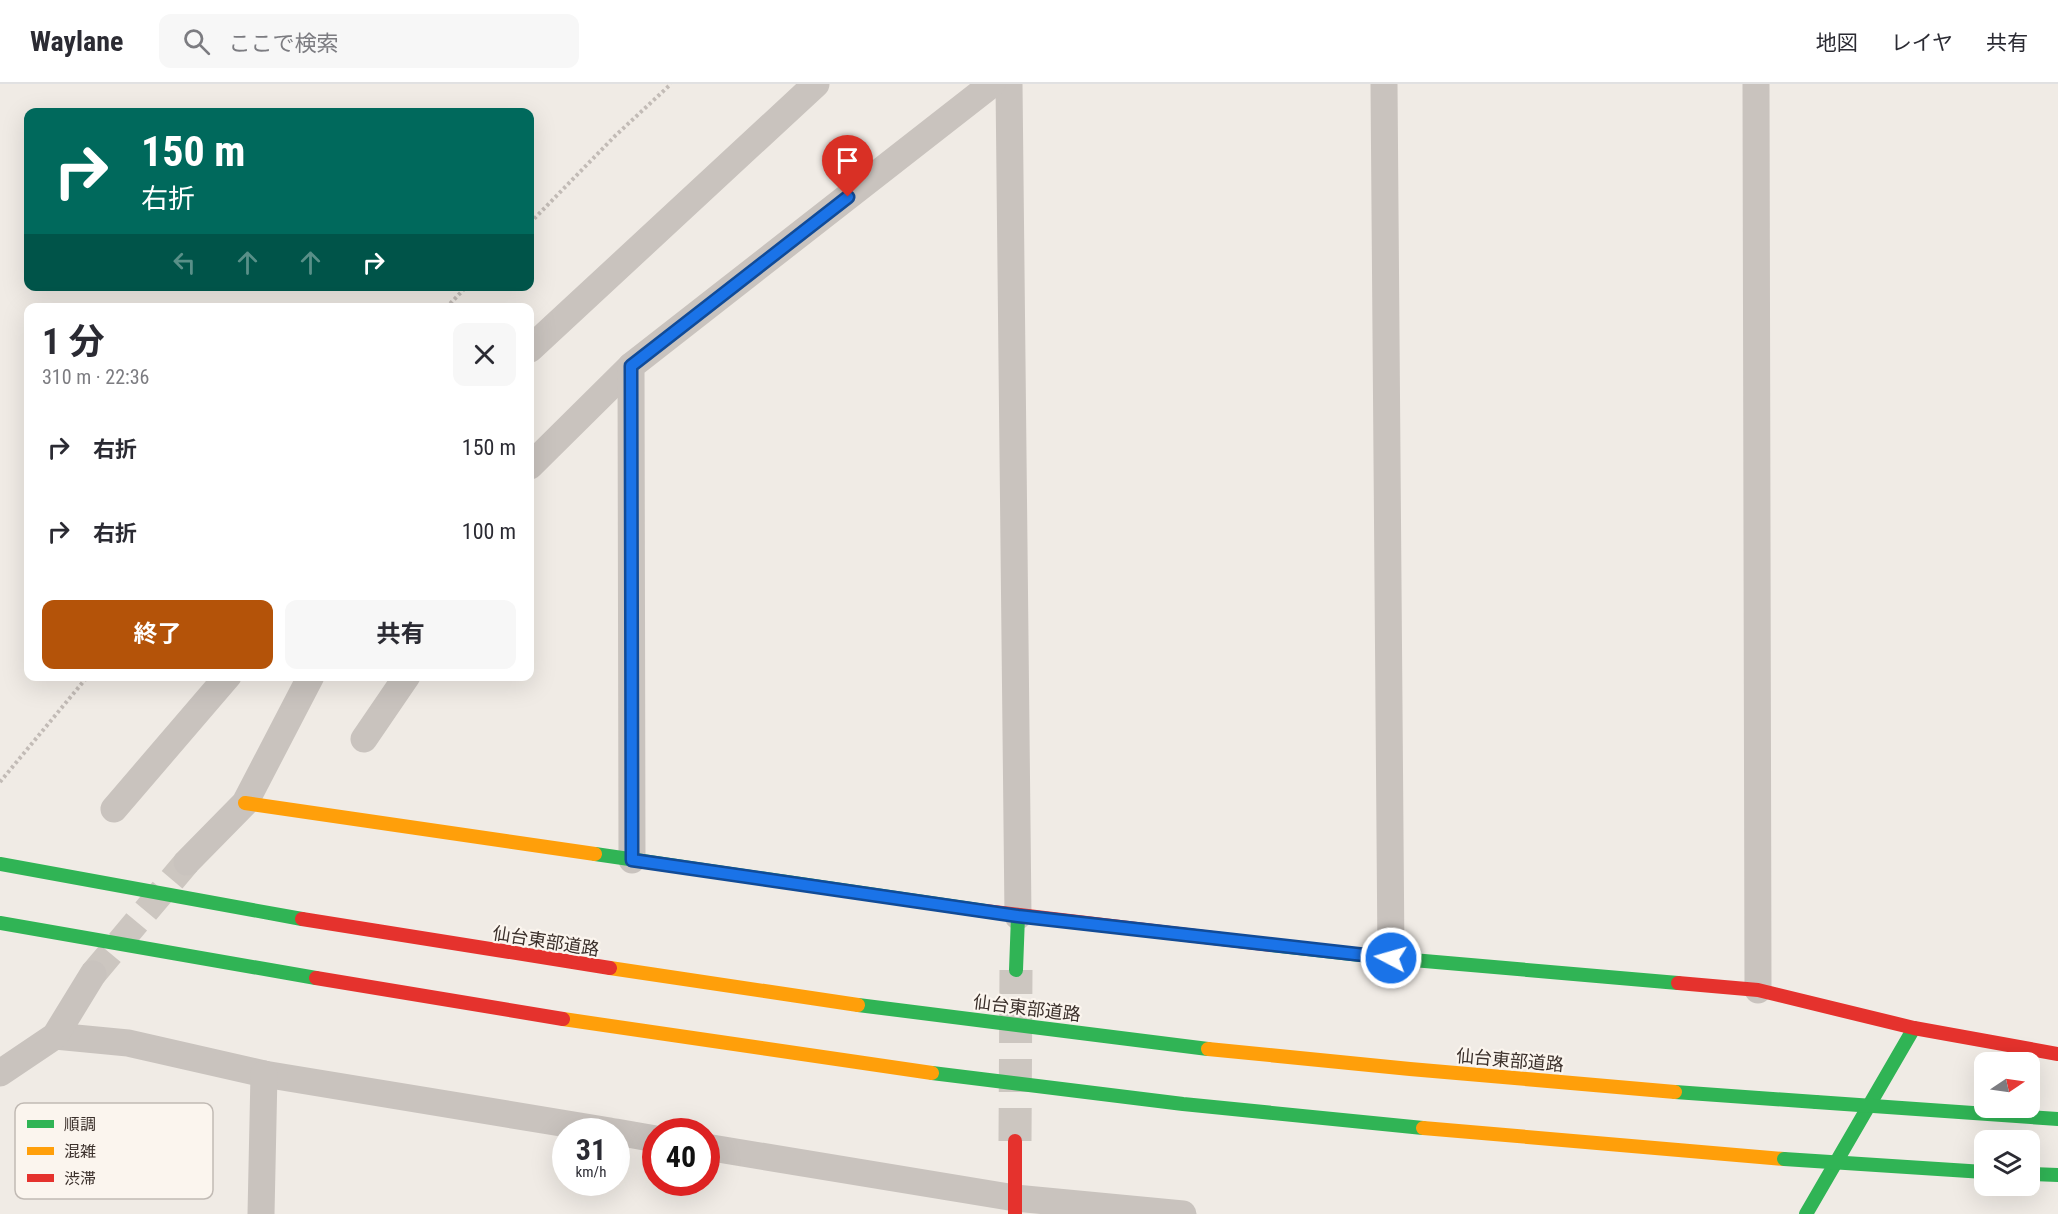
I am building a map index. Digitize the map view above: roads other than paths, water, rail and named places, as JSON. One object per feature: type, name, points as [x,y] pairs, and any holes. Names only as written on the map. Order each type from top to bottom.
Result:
[{"type":"main road","points":[[245,803],[1018,916],[1391,958],[1758,990],[1914,1028],[2058,1054]]},
{"type":"main road","name":"仙台東部道路","points":[[0,864],[680,981],[974,1020],[1274,1056],[1549,1082],[1944,1113],[2058,1119]]},
{"type":"main road","points":[[1016,970],[1018,916]]},
{"type":"main road","points":[[0,923],[388,991],[985,1080],[1284,1113],[1784,1159],[1974,1171]]},
{"type":"main road","points":[[1806,1214],[1914,1028]]},
{"type":"main road","points":[[1015,1141],[1015,1206]]},
{"type":"main road","points":[[2040,1174],[2058,1175]]},
{"type":"street","points":[[534,345],[816,84]]},
{"type":"street","points":[[534,462],[631,366],[992,84]]},
{"type":"street","points":[[1009,84],[1018,916]]},
{"type":"street","points":[[1384,84],[1391,958]]},
{"type":"street","points":[[1756,84],[1758,990]]},
{"type":"street","points":[[631,366],[632,860]]},
{"type":"street","points":[[114,809],[224,681]]},
{"type":"street","points":[[186,862],[245,803],[308,681]]},
{"type":"street","points":[[364,740],[404,681]]},
{"type":"street","points":[[0,1073],[55,1036],[93,974]]},
{"type":"street","points":[[55,1036],[128,1043],[264,1074],[552,1121]]},
{"type":"street","points":[[261,1214],[264,1074]]},
{"type":"street","points":[[720,1150],[1015,1206],[1183,1214]]},
{"type":"tunnel","points":[[93,974],[187,862]]},
{"type":"tunnel","points":[[1015,1141],[1016,970]]}]
